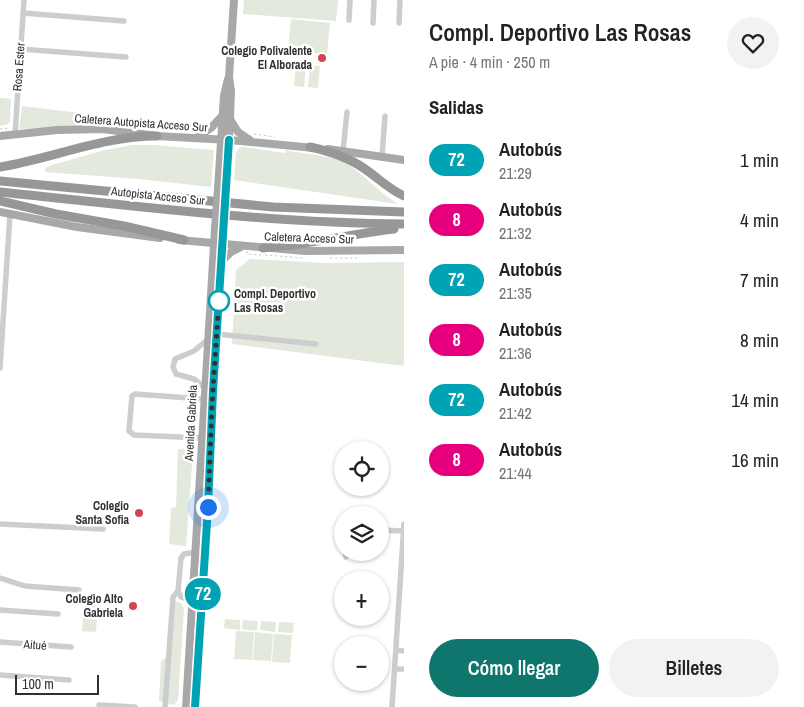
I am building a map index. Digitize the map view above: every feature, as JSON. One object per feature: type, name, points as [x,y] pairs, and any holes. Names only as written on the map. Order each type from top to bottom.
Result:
[{"type":"highway","points":[[0,166],[41,158],[116,138],[157,136]]},
{"type":"highway","points":[[310,147],[352,161],[367,170],[389,188],[404,196]]},
{"type":"highway","name":"Autopista Acceso Sur","points":[[0,181],[254,206],[335,211],[404,212]]},
{"type":"highway","name":"Autopista Acceso Sur","points":[[0,192],[264,218],[404,226]]},
{"type":"highway","points":[[0,201],[56,214],[130,227],[184,240]]},
{"type":"highway","points":[[263,248],[289,246],[349,234],[404,226]]},
{"type":"main road","name":"Avenida Gabriela","points":[[195,707],[221,262],[218,244],[225,140],[225,91],[229,77],[234,0]]},
{"type":"main road","points":[[195,138],[226,117],[238,132],[255,142]]},
{"type":"main road","name":"Caletera Autopista Acceso Sur","points":[[0,136],[88,129],[225,140]]},
{"type":"main road","points":[[225,140],[310,147],[404,160]]},
{"type":"main road","points":[[0,212],[77,227],[218,244]]},
{"type":"main road","points":[[196,242],[205,248],[213,260]]},
{"type":"main road","name":"Avenida Gabriela","points":[[186,707],[207,340],[213,260],[218,244]]},
{"type":"main road","name":"Caletera Acceso Sur","points":[[218,244],[321,252],[404,250]]},
{"type":"main road","points":[[221,262],[231,252],[242,246]]},
{"type":"street","name":"Rosa Ester","points":[[15,134],[24,0]]},
{"type":"street","points":[[349,20],[350,0]]},
{"type":"street","points":[[373,22],[374,0]]},
{"type":"street","points":[[399,23],[400,0]]},
{"type":"street","points":[[23,13],[124,21]]},
{"type":"street","points":[[20,49],[126,57]]},
{"type":"street","points":[[343,151],[347,112]]},
{"type":"street","points":[[382,156],[386,116]]},
{"type":"street","points":[[0,368],[3,264],[10,214]]},
{"type":"street","points":[[216,334],[316,344]]},
{"type":"street","points":[[204,387],[190,378],[176,374],[173,364],[175,359],[194,351],[207,340]]},
{"type":"street","points":[[202,438],[134,435],[129,431],[132,396],[135,394],[203,399]]},
{"type":"street","points":[[0,524],[103,530]]},
{"type":"street","points":[[392,707],[396,650],[401,619],[404,524]]},
{"type":"street","points":[[389,530],[404,531]]},
{"type":"street","points":[[196,552],[184,554],[181,558],[178,591],[181,597],[198,605],[202,612]]},
{"type":"street","points":[[0,578],[25,586],[80,590]]},
{"type":"street","points":[[164,707],[173,597],[178,591]]},
{"type":"street","points":[[0,610],[58,614]]},
{"type":"street","name":"Aitué","points":[[0,642],[71,647]]},
{"type":"street","points":[[396,650],[404,650]]},
{"type":"street","points":[[395,668],[404,669]]},
{"type":"street","points":[[0,675],[69,680]]},
{"type":"street","points":[[99,705],[135,707]]},
{"type":"shaded area","points":[[244,0],[338,0],[336,21],[243,14]]},
{"type":"shaded area","points":[[291,19],[330,23],[327,54],[288,51]]},
{"type":"shaded area","points":[[296,64],[306,64],[304,87],[294,86]]},
{"type":"shaded area","points":[[310,65],[320,66],[318,88],[308,87]]},
{"type":"shaded area","points":[[0,98],[11,99],[10,122],[0,126]]},
{"type":"shaded area","points":[[22,106],[169,124],[19,129]]},
{"type":"shaded area","points":[[132,145],[214,150],[211,187],[45,172],[45,168],[52,165],[105,150]]},
{"type":"shaded area","points":[[244,147],[285,153],[285,150],[340,160],[398,204],[234,180],[236,152],[239,148]]},
{"type":"shaded area","points":[[250,259],[326,263],[404,262],[404,366],[232,344],[236,270]]},
{"type":"shaded area","points":[[178,449],[193,450],[186,546],[169,544],[171,508],[176,507]]},
{"type":"shaded area","points":[[175,601],[181,603],[184,608],[178,700],[174,705],[159,701],[161,661],[166,658]]},
{"type":"shaded area","points":[[84,603],[98,604],[96,632],[82,631]]},
{"type":"shaded area","points":[[225,619],[240,620],[240,630],[224,628]]},
{"type":"shaded area","points":[[243,620],[258,621],[257,631],[242,629]]},
{"type":"shaded area","points":[[261,621],[276,622],[275,632],[260,630]]},
{"type":"shaded area","points":[[279,622],[294,623],[293,633],[278,632]]},
{"type":"shaded area","points":[[236,631],[254,632],[252,660],[234,659]]},
{"type":"shaded area","points":[[255,632],[273,634],[271,661],[253,660]]},
{"type":"shaded area","points":[[274,634],[292,635],[290,663],[272,662]]},
{"type":"bus line","name":"72","points":[[195,707],[229,140]]},
{"type":"place","name":"Colegio Polivalente El Alborada","points":[[322,58]]},
{"type":"place","name":"Compl. Deportivo Las Rosas","points":[[219,301]]},
{"type":"place","name":"Colegio Santa Sofia","points":[[139,513]]},
{"type":"place","name":"Colegio Alto Gabriela","points":[[133,606]]},
{"type":"route","points":[[208,507],[219,298],[219,301]]}]
